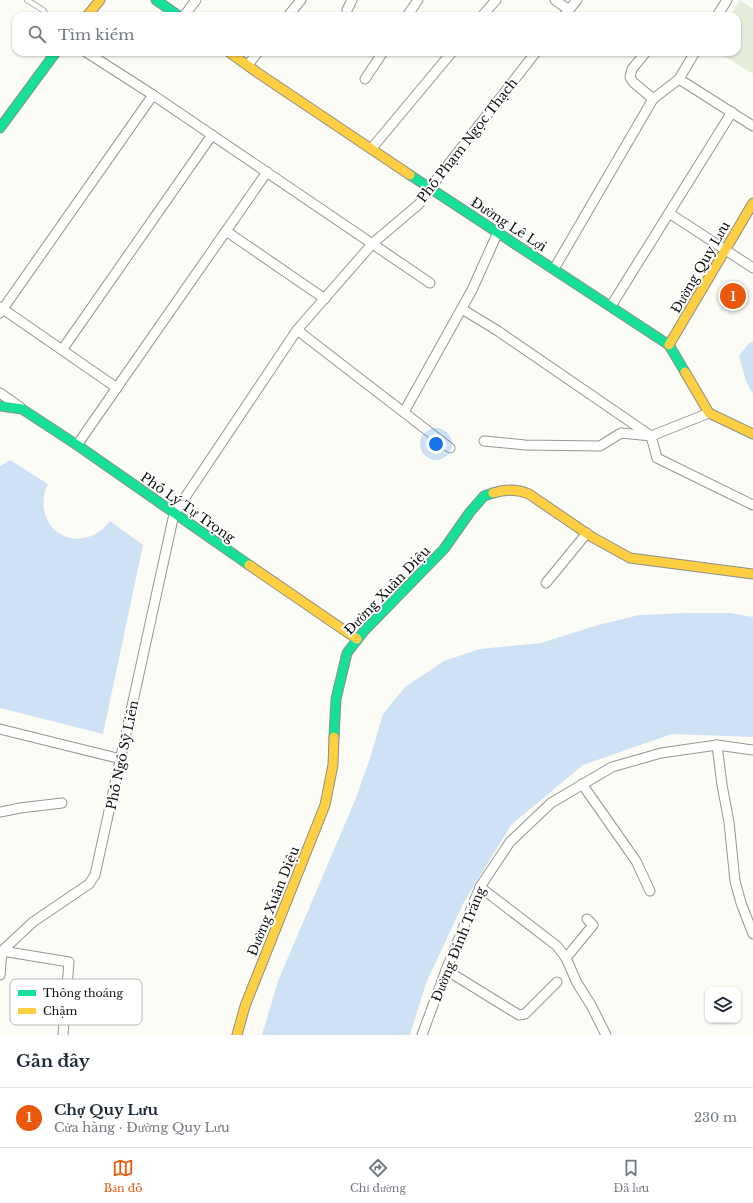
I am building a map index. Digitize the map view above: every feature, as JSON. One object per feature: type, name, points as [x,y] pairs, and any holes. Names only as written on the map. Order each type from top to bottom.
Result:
[{"type":"street","points":[[90,12],[100,0]]},
{"type":"street","points":[[156,0],[173,12]]},
{"type":"street","points":[[187,12],[196,0]]},
{"type":"street","points":[[291,12],[300,0]]},
{"type":"street","points":[[346,10],[352,0]]},
{"type":"street","points":[[410,12],[418,0]]},
{"type":"street","points":[[486,12],[496,0]]},
{"type":"street","points":[[555,0],[566,12]]},
{"type":"street","points":[[568,12],[577,0]]},
{"type":"street","points":[[720,12],[727,0]]},
{"type":"street","points":[[0,128],[53,56]]},
{"type":"street","points":[[92,56],[373,243],[430,283]]},
{"type":"street","name":"Đường Lê Lợi","points":[[235,56],[430,188],[669,345],[709,413]]},
{"type":"street","points":[[248,65],[255,56]]},
{"type":"street","points":[[365,79],[380,56]]},
{"type":"street","points":[[372,148],[449,56]]},
{"type":"street","name":"Phố Phạm Ngọc Thạch","points":[[174,514],[297,330],[373,243],[419,204],[533,56]]},
{"type":"street","points":[[643,56],[632,69],[630,77],[633,82],[653,99]]},
{"type":"street","points":[[554,269],[653,99],[679,79],[693,56]]},
{"type":"street","points":[[679,79],[753,126]]},
{"type":"street","points":[[117,388],[1,310],[152,95]]},
{"type":"street","points":[[611,306],[732,112]]},
{"type":"street","points":[[62,350],[212,135]]},
{"type":"street","points":[[77,445],[267,172]]},
{"type":"street","name":"Đường Quy Lưu","points":[[669,345],[753,203]]},
{"type":"street","points":[[669,213],[753,268]]},
{"type":"street","points":[[226,231],[325,299]]},
{"type":"street","points":[[404,412],[472,290],[498,232]]},
{"type":"street","points":[[462,309],[498,331],[651,436],[657,458],[753,505]]},
{"type":"street","points":[[297,330],[450,448]]},
{"type":"street","points":[[0,393],[22,409]]},
{"type":"street","name":"Phố Lý Tự Trọng","points":[[0,406],[22,409],[77,445],[174,514],[357,639]]},
{"type":"street","points":[[484,441],[525,446],[600,446],[621,434],[651,436],[709,413],[753,434]]},
{"type":"street","name":"Đường Xuân Diệu","points":[[237,1035],[245,1006],[326,806],[333,765],[336,698],[347,653],[357,639],[444,549],[470,512],[484,496],[500,491],[522,491],[587,533],[630,558],[753,574]]},
{"type":"street","name":"Phố Ngô Sỹ Liên","points":[[1,951],[33,922],[88,884],[95,875],[174,514]]},
{"type":"street","points":[[546,583],[587,533]]},
{"type":"street","points":[[0,729],[121,759]]},
{"type":"street","points":[[717,745],[722,785],[729,822],[736,881],[741,903],[753,934]]},
{"type":"street","name":"Đường Đinh Tráng","points":[[422,1035],[446,970],[480,887],[510,842],[551,803],[612,767],[661,753],[717,745],[753,750]]},
{"type":"street","points":[[582,784],[636,861],[650,891]]},
{"type":"street","points":[[0,812],[62,803]]},
{"type":"street","points":[[480,887],[557,946],[566,958],[577,983],[591,1005],[606,1035]]},
{"type":"street","points":[[566,958],[593,925],[587,920]]},
{"type":"street","points":[[0,975],[1,951],[69,962],[68,979]]},
{"type":"street","points":[[446,970],[519,1015],[525,1014],[556,982]]},
{"type":"street","points":[[63,1035],[64,1025]]},
{"type":"lane","points":[[27,0],[44,12]]},
{"type":"green space","points":[[740,0],[753,9],[753,74],[724,56],[741,56],[741,12],[732,12]]},
{"type":"water","points":[[753,342],[753,394],[746,381],[739,356],[749,343]]},
{"type":"water","points":[[10,460],[48,484],[44,496],[44,508],[52,527],[60,534],[70,538],[81,538],[93,535],[110,521],[143,545],[103,734],[0,708],[0,466]]},
{"type":"water","points":[[730,613],[753,617],[753,737],[672,734],[583,765],[511,825],[464,902],[426,983],[410,1035],[262,1035],[278,981],[356,798],[383,714],[405,687],[444,661],[480,649],[541,643],[598,625],[639,615]]},
{"type":"traffic: fast","points":[[156,0],[173,12]]},
{"type":"traffic: fast","points":[[0,128],[53,56]]},
{"type":"traffic: fast","points":[[410,175],[669,345],[685,372]]},
{"type":"traffic: fast","points":[[0,406],[22,409],[77,445],[249,565]]},
{"type":"traffic: fast","points":[[334,737],[336,699],[347,653],[364,631],[444,549],[470,512],[484,496],[493,493]]},
{"type":"traffic: slow","points":[[90,12],[100,0]]},
{"type":"traffic: slow","points":[[235,56],[410,175]]},
{"type":"traffic: slow","points":[[669,345],[753,203]]},
{"type":"traffic: slow","points":[[685,372],[709,413],[753,434]]},
{"type":"traffic: slow","points":[[493,493],[511,490],[529,494],[592,537],[630,558],[753,574]]},
{"type":"traffic: slow","points":[[249,565],[357,639]]},
{"type":"traffic: slow","points":[[237,1035],[245,1006],[325,805],[333,765],[334,737]]},
{"type":"place","name":"Chợ Quy Lưu","points":[[733,296]]}]
